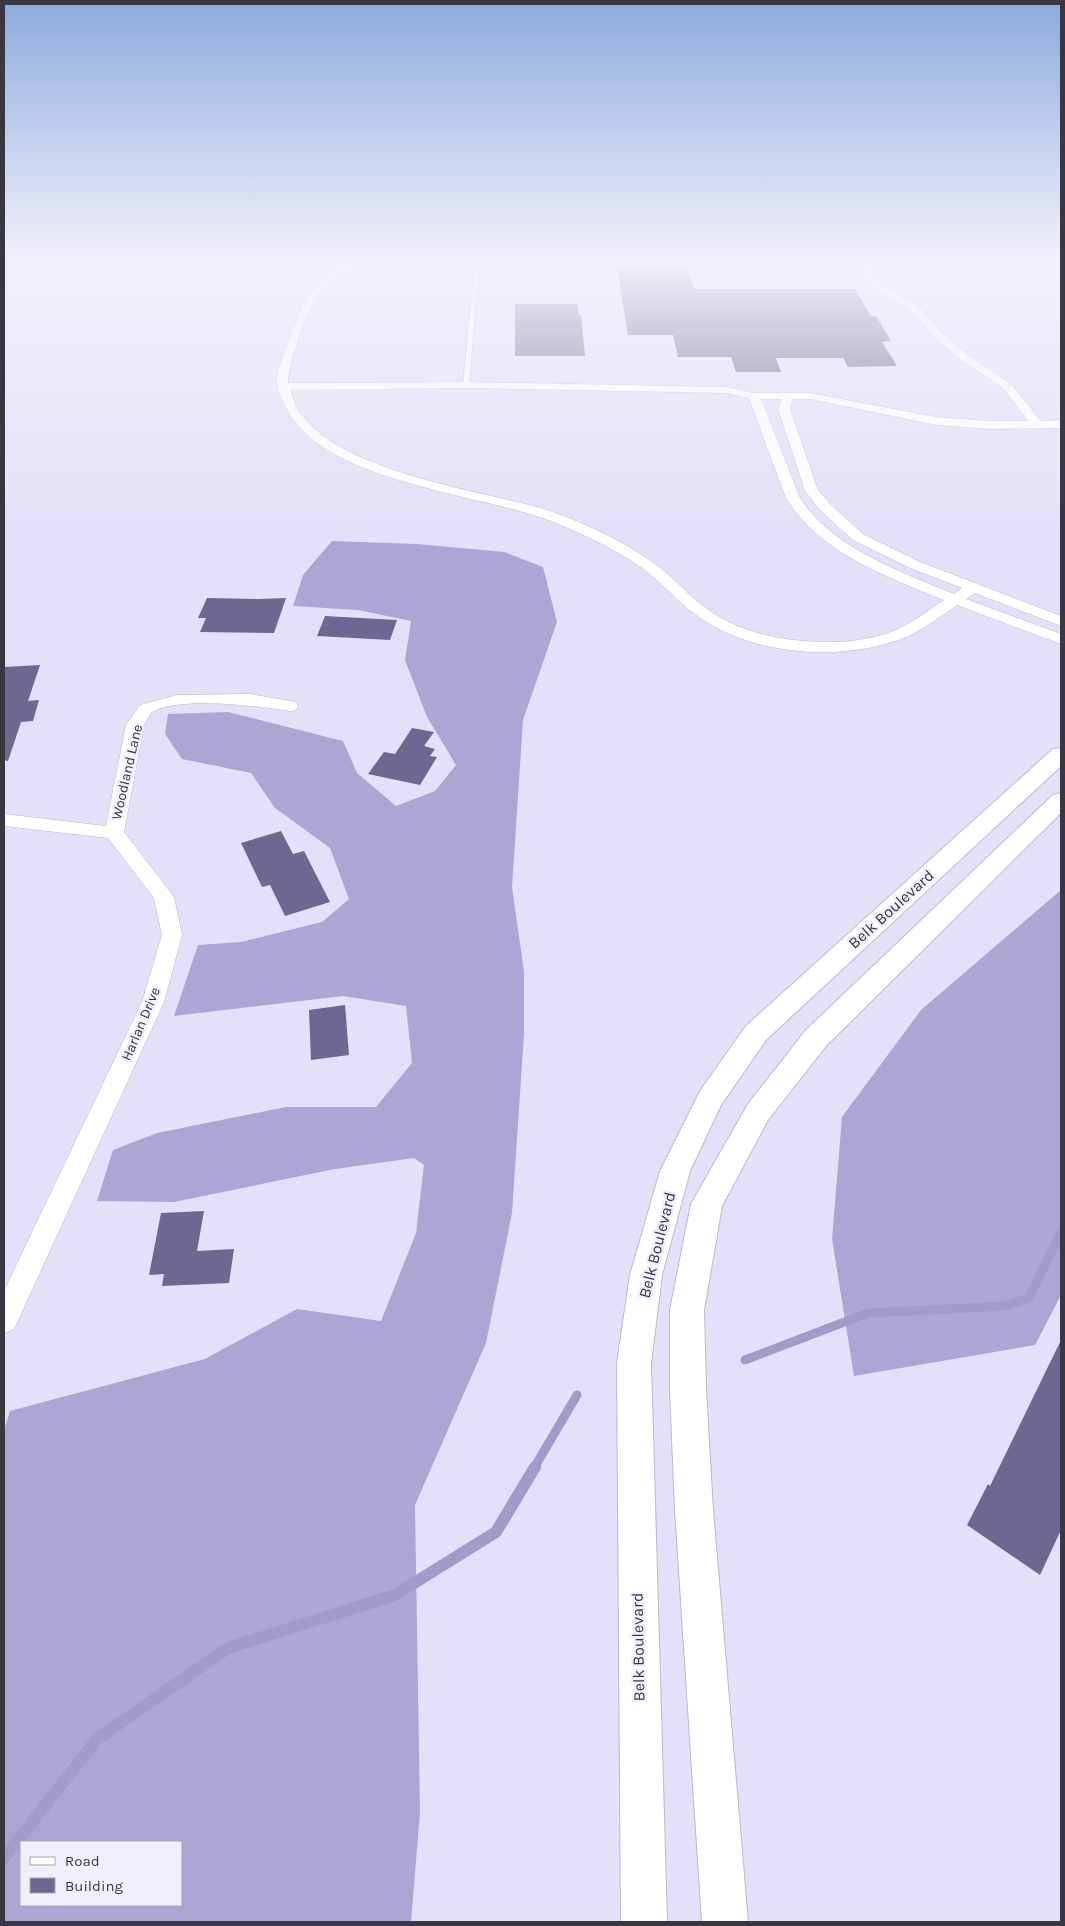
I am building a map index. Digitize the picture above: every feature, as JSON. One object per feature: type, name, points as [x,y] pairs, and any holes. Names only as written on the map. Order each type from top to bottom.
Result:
[{"type":"street","points":[[291,352],[282,386],[290,406],[304,425],[322,440],[353,459],[417,482],[535,511],[598,536],[615,544],[656,571],[712,619],[744,633],[790,644],[844,646],[893,636],[973,588]]},
{"type":"street","points":[[958,352],[1007,386],[1038,424]]},
{"type":"street","points":[[282,386],[466,385],[726,390],[754,396],[827,399],[898,415],[936,421],[1061,424]]},
{"type":"street","points":[[754,396],[790,491],[800,510],[820,531],[852,552],[897,575],[1061,639]]},
{"type":"street","points":[[789,396],[784,409],[812,491],[825,507],[858,537],[874,546],[973,588],[1061,621]]},
{"type":"street","name":"Woodland Lane","points":[[114,833],[135,725],[146,709],[177,700],[250,698],[290,706]]},
{"type":"street","name":"Belk Boulevard","points":[[644,1922],[634,1363],[646,1275],[675,1171],[710,1099],[756,1033],[1061,754]]},
{"type":"street","points":[[725,1922],[694,1510],[688,1390],[687,1310],[707,1204],[758,1112],[816,1038],[1061,800]]},
{"type":"street","points":[[4,820],[114,833]]},
{"type":"street","name":"Harlan Drive","points":[[4,1320],[154,1002],[172,935],[164,897],[114,833]]},
{"type":"lane","points":[[466,385],[469,352]]},
{"type":"shaded area","points":[[332,541],[417,544],[504,552],[543,567],[557,622],[523,720],[512,887],[524,972],[524,1034],[512,1213],[486,1343],[415,1505],[420,1812],[411,1922],[4,1922],[4,1430],[10,1411],[205,1359],[297,1309],[381,1321],[416,1233],[424,1165],[414,1158],[335,1169],[174,1202],[97,1201],[113,1150],[157,1133],[286,1107],[376,1107],[412,1063],[406,1006],[343,996],[174,1016],[198,945],[241,942],[322,922],[349,899],[330,848],[275,808],[251,773],[182,759],[165,734],[168,714],[228,712],[343,741],[357,773],[396,806],[435,791],[456,765],[427,717],[405,660],[411,621],[358,610],[293,606],[303,575]]},
{"type":"shaded area","points":[[1061,890],[1061,1295],[1035,1345],[854,1376],[832,1239],[842,1117],[921,1010]]},
{"type":"building","points":[[515,352],[585,352],[585,356],[515,356]]},
{"type":"building","points":[[677,352],[888,352],[897,366],[848,367],[843,358],[776,358],[781,372],[736,372],[731,357],[678,357]]},
{"type":"building","points":[[207,598],[286,598],[274,633],[200,632],[206,618],[198,618]]},
{"type":"building","points":[[325,616],[397,620],[390,640],[317,636]]},
{"type":"building","points":[[40,665],[28,701],[39,700],[33,721],[21,722],[8,761],[4,760],[4,667]]},
{"type":"building","points":[[412,728],[434,732],[424,746],[435,749],[430,756],[437,757],[420,785],[368,774],[384,752],[395,754]]},
{"type":"building","points":[[281,831],[293,854],[304,851],[330,902],[285,916],[270,885],[262,887],[241,843]]},
{"type":"building","points":[[345,1005],[349,1055],[311,1060],[309,1010]]},
{"type":"building","points":[[204,1211],[197,1251],[234,1249],[229,1283],[162,1286],[164,1274],[149,1275],[161,1213]]},
{"type":"building","points":[[1061,1340],[1061,1530],[1040,1575],[967,1525],[988,1484],[990,1486]]},
{"type":"waterway","points":[[745,1360],[868,1313],[1005,1306],[1029,1298],[1061,1232]]},
{"type":"waterway","points":[[534,1468],[577,1395]]},
{"type":"waterway","points":[[4,1858],[97,1739],[228,1648],[395,1595],[496,1532],[535,1467]]}]
